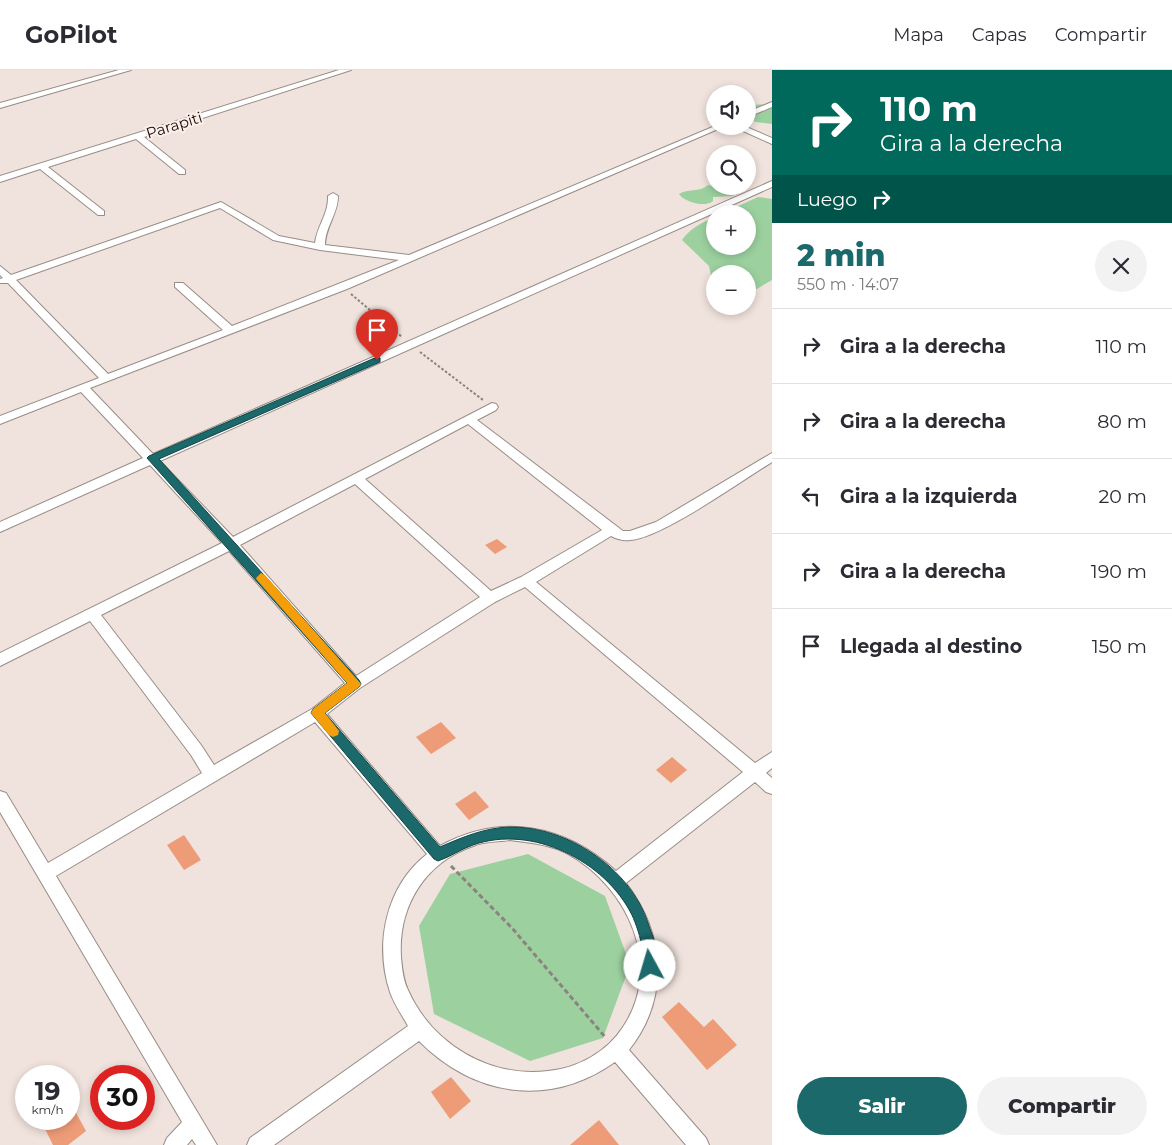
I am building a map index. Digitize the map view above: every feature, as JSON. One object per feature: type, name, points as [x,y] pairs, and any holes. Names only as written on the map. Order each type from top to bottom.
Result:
[{"type":"street","points":[[0,106],[127,70]]},
{"type":"street","name":"Parapiti","points":[[0,179],[347,70]]},
{"type":"street","points":[[756,111],[772,104]]},
{"type":"street","points":[[0,420],[410,258],[706,132]]},
{"type":"street","points":[[756,134],[772,141]]},
{"type":"street","points":[[138,136],[182,172]]},
{"type":"street","points":[[42,166],[101,212]]},
{"type":"street","points":[[0,527],[772,184]]},
{"type":"street","points":[[320,247],[319,239],[334,205],[333,196]]},
{"type":"street","points":[[5,281],[221,205],[276,238],[320,247],[410,258]]},
{"type":"street","points":[[0,269],[5,281],[106,379]]},
{"type":"street","points":[[179,285],[230,330]]},
{"type":"street","points":[[83,387],[152,458],[231,544],[355,684]]},
{"type":"street","points":[[0,660],[231,544],[492,407]]},
{"type":"street","points":[[470,419],[611,530],[620,535],[631,536],[661,526],[772,457]]},
{"type":"street","points":[[356,478],[490,598]]},
{"type":"street","points":[[45,873],[317,713],[355,684],[490,598],[526,581],[611,530]]},
{"type":"street","points":[[526,581],[772,787]]},
{"type":"street","points":[[92,614],[196,750],[212,775]]},
{"type":"street","points":[[317,713],[438,855]]},
{"type":"street","points":[[616,881],[772,759]]},
{"type":"street","points":[[0,798],[207,1145]]},
{"type":"street","points":[[510,833],[549,838],[585,855],[616,881],[638,912],[649,947],[650,984],[639,1020],[617,1050],[582,1073],[539,1083],[495,1078],[454,1059],[420,1029],[399,992],[391,952],[396,914],[412,880],[438,855],[472,839],[510,833]]},
{"type":"street","points":[[257,1145],[420,1029]]},
{"type":"street","points":[[617,1050],[699,1145]]},
{"type":"street","points":[[174,1145],[194,1123]]},
{"type":"path","points":[[438,855],[470,883],[524,942],[570,998],[617,1050]]},
{"type":"green space","points":[[772,102],[772,124],[756,122],[756,105]]},
{"type":"green space","points":[[705,187],[706,195],[733,196],[713,197],[713,201],[700,204],[690,202],[679,194]]},
{"type":"green space","points":[[758,197],[772,199],[772,280],[756,289],[756,265],[708,265],[682,240],[696,226],[706,221],[706,255],[756,255],[756,205],[740,205]]},
{"type":"green space","points":[[528,854],[605,896],[630,965],[603,1038],[530,1061],[434,1014],[419,926],[450,874]]},
{"type":"building","points":[[497,539],[507,547],[495,554],[485,545]]},
{"type":"building","points":[[441,722],[456,738],[431,754],[416,737]]},
{"type":"building","points":[[672,757],[687,770],[671,783],[656,770]]},
{"type":"building","points":[[475,791],[489,807],[469,820],[455,804]]},
{"type":"building","points":[[184,835],[201,860],[184,870],[167,845]]},
{"type":"building","points":[[679,1002],[704,1027],[713,1019],[737,1045],[707,1070],[662,1017]]},
{"type":"building","points":[[451,1077],[471,1101],[450,1119],[431,1092]]},
{"type":"building","points":[[80,1120],[86,1131],[68,1145],[53,1145],[46,1130],[80,1130]]},
{"type":"building","points":[[599,1120],[619,1145],[570,1145]]},
{"type":"slow traffic","points":[[261,578],[355,684],[317,713],[333,731]]},
{"type":"route","points":[[377,360],[152,458],[355,684],[317,713],[438,855],[472,839],[510,833],[549,838],[585,855],[616,881],[638,912],[649,947],[650,966]]}]
